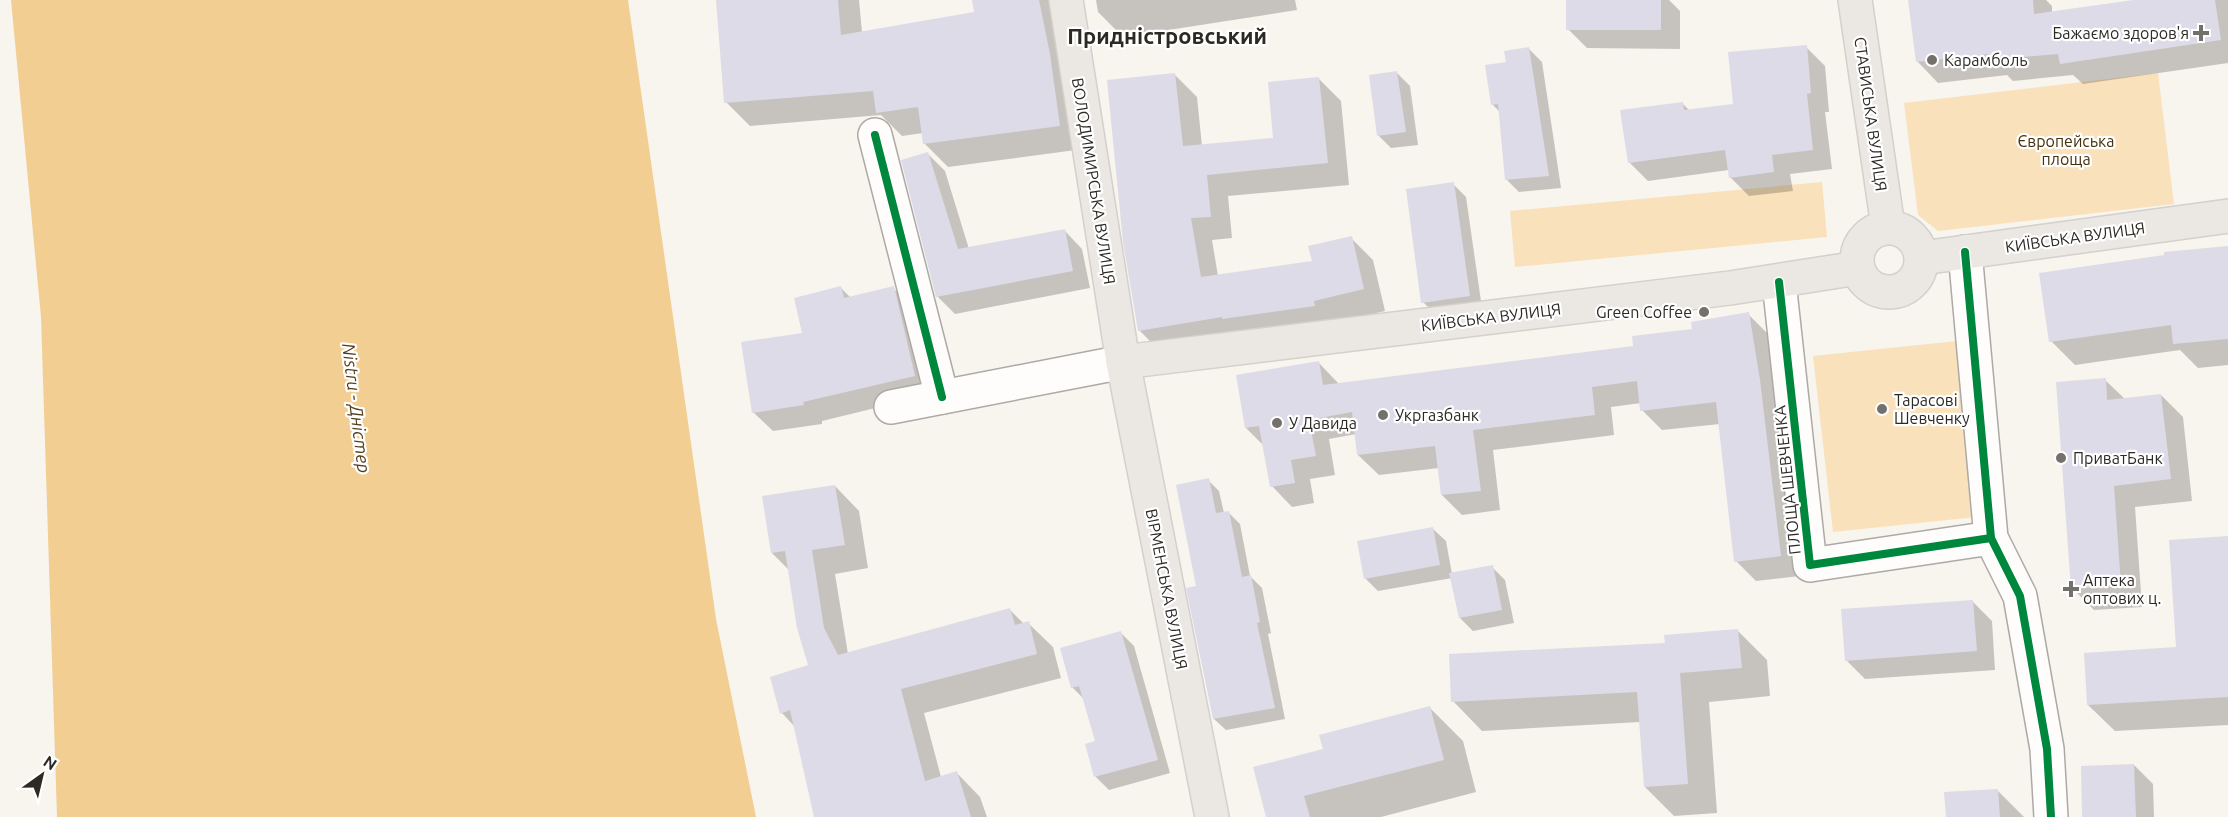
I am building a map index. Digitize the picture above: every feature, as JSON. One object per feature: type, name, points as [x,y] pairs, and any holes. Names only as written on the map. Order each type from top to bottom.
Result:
[{"type":"main road","name":"ВОЛОДИМИРСЬКА ВУЛИЦЯ","points":[[1066,0],[1123,362]]},
{"type":"main road","name":"СТАВИСЬКА ВУЛИЦЯ","points":[[1855,0],[1888,227]]},
{"type":"main road","name":"КИЇВСЬКА ВУЛИЦЯ","points":[[1922,258],[2228,216]]},
{"type":"main road","points":[[1888,227],[1904,231],[1913,238],[1920,249],[1922,258],[1917,278],[1905,289],[1888,292],[1869,285],[1858,268],[1857,258],[1859,248],[1865,238],[1875,231],[1888,227]]},
{"type":"main road","name":"КИЇВСЬКА ВУЛИЦЯ","points":[[1123,362],[1779,282],[1858,268]]},
{"type":"main road","name":"ВІРМЕНСЬКА ВУЛИЦЯ","points":[[1123,362],[1212,817]]},
{"type":"street","points":[[875,135],[942,397]]},
{"type":"street","points":[[1965,252],[1991,538],[2020,596],[2047,749],[2051,817]]},
{"type":"street","name":"ПЛОЩА ШЕВЧЕНКА","points":[[1779,282],[1810,565],[1991,538]]},
{"type":"street","points":[[891,407],[1123,362]]},
{"type":"green space","name":"Європейська площа","points":[[2158,73],[2174,204],[1938,231],[1918,215],[1904,103]]},
{"type":"green space","points":[[1822,182],[1827,237],[1515,267],[1510,211]]},
{"type":"green space","points":[[1957,341],[1976,517],[1833,532],[1813,356]]},
{"type":"water","name":"Nistru - Дністер","points":[[11,0],[628,0],[716,619],[756,817],[57,817],[41,317]]},
{"type":"building","points":[[716,0],[838,0],[841,35],[974,12],[972,0],[1039,0],[1050,54],[1060,126],[923,144],[918,107],[876,113],[873,91],[724,103]]},
{"type":"building","points":[[1566,0],[1661,0],[1661,30],[1566,30]]},
{"type":"building","points":[[1908,0],[2033,0],[2034,14],[2133,0],[2215,0],[2221,40],[2060,64],[2058,54],[1990,60],[1989,54],[1916,62]]},
{"type":"building","points":[[1807,45],[1811,93],[1807,94],[1813,150],[1772,155],[1774,172],[1729,178],[1725,150],[1628,163],[1620,110],[1683,102],[1684,110],[1733,104],[1728,52]]},
{"type":"building","points":[[1529,47],[1549,176],[1505,180],[1498,104],[1491,105],[1485,65],[1506,62],[1504,51]]},
{"type":"building","points":[[1397,71],[1406,132],[1377,136],[1369,75]]},
{"type":"building","points":[[1175,73],[1183,146],[1273,138],[1268,82],[1319,77],[1328,163],[1207,175],[1211,217],[1191,218],[1201,277],[1312,261],[1308,246],[1352,236],[1364,289],[1314,301],[1315,306],[1222,319],[1222,317],[1138,331],[1123,242],[1107,80]]},
{"type":"building","points":[[928,152],[958,249],[1065,229],[1073,271],[936,297],[901,160]]},
{"type":"building","points":[[1454,182],[1470,296],[1421,303],[1406,189]]},
{"type":"building","points":[[2228,246],[2228,339],[2173,344],[2171,325],[2049,342],[2039,273],[2164,255],[2164,252]]},
{"type":"building","points":[[841,286],[844,298],[894,286],[915,376],[803,402],[804,405],[752,413],[741,342],[802,333],[794,298]]},
{"type":"building","points":[[1749,312],[1760,380],[1781,556],[1734,562],[1716,402],[1640,411],[1637,381],[1592,387],[1595,415],[1473,430],[1481,491],[1441,495],[1435,446],[1357,455],[1352,412],[1309,420],[1316,456],[1291,460],[1295,483],[1270,487],[1259,426],[1245,428],[1236,375],[1319,361],[1323,385],[1633,346],[1632,336],[1692,329],[1691,322]]},
{"type":"building","points":[[2106,378],[2107,400],[2161,394],[2171,479],[2114,486],[2121,585],[2071,589],[2056,382]]},
{"type":"building","points":[[1209,478],[1216,513],[1229,511],[1242,577],[1251,575],[1260,622],[1257,623],[1275,708],[1213,719],[1186,588],[1196,586],[1176,485]]},
{"type":"building","points":[[835,485],[845,545],[812,550],[824,628],[838,655],[1010,608],[1015,625],[1029,621],[1037,654],[901,689],[925,781],[957,771],[971,817],[814,817],[790,710],[780,714],[770,677],[808,665],[797,628],[785,551],[771,553],[762,496]]},
{"type":"building","points":[[1433,527],[1440,565],[1364,579],[1357,541]]},
{"type":"building","points":[[2228,536],[2228,697],[2087,705],[2084,653],[2176,647],[2169,540]]},
{"type":"building","points":[[1493,565],[1502,610],[1459,618],[1449,573]]},
{"type":"building","points":[[1973,600],[1977,651],[1845,661],[1841,609]]},
{"type":"building","points":[[1738,629],[1742,668],[1680,673],[1688,784],[1644,787],[1637,692],[1451,702],[1449,654],[1665,643],[1664,635]]},
{"type":"building","points":[[1121,631],[1158,760],[1094,777],[1085,744],[1095,741],[1079,686],[1071,688],[1060,648]]},
{"type":"building","points":[[1430,706],[1444,760],[1304,796],[1310,817],[1266,817],[1253,767],[1323,749],[1319,735]]},
{"type":"building","points":[[2134,764],[2136,817],[2082,817],[2081,766]]},
{"type":"building","points":[[1998,789],[2000,817],[1946,817],[1944,792]]},
{"type":"cycle path","points":[[875,135],[942,397]]},
{"type":"cycle path","points":[[1965,252],[1991,538],[2020,596],[2047,749],[2051,817]]},
{"type":"cycle path","points":[[1779,282],[1810,565],[1991,538]]},
{"type":"place","name":"Бажаємо здоров'я","points":[[2201,33]]},
{"type":"place","name":"Карамболь","points":[[1932,60]]},
{"type":"place","name":"Green Coffee","points":[[1704,312]]},
{"type":"place","name":"Тарасові Шевченку","points":[[1882,409]]},
{"type":"place","name":"Укргазбанк","points":[[1383,415]]},
{"type":"place","name":"У Давида","points":[[1277,423]]},
{"type":"place","name":"ПриватБанк","points":[[2061,458]]},
{"type":"place","name":"Аптека оптових ц.","points":[[2071,589]]},
{"type":"district","name":"Придністровський","points":[[1167,36]]}]
